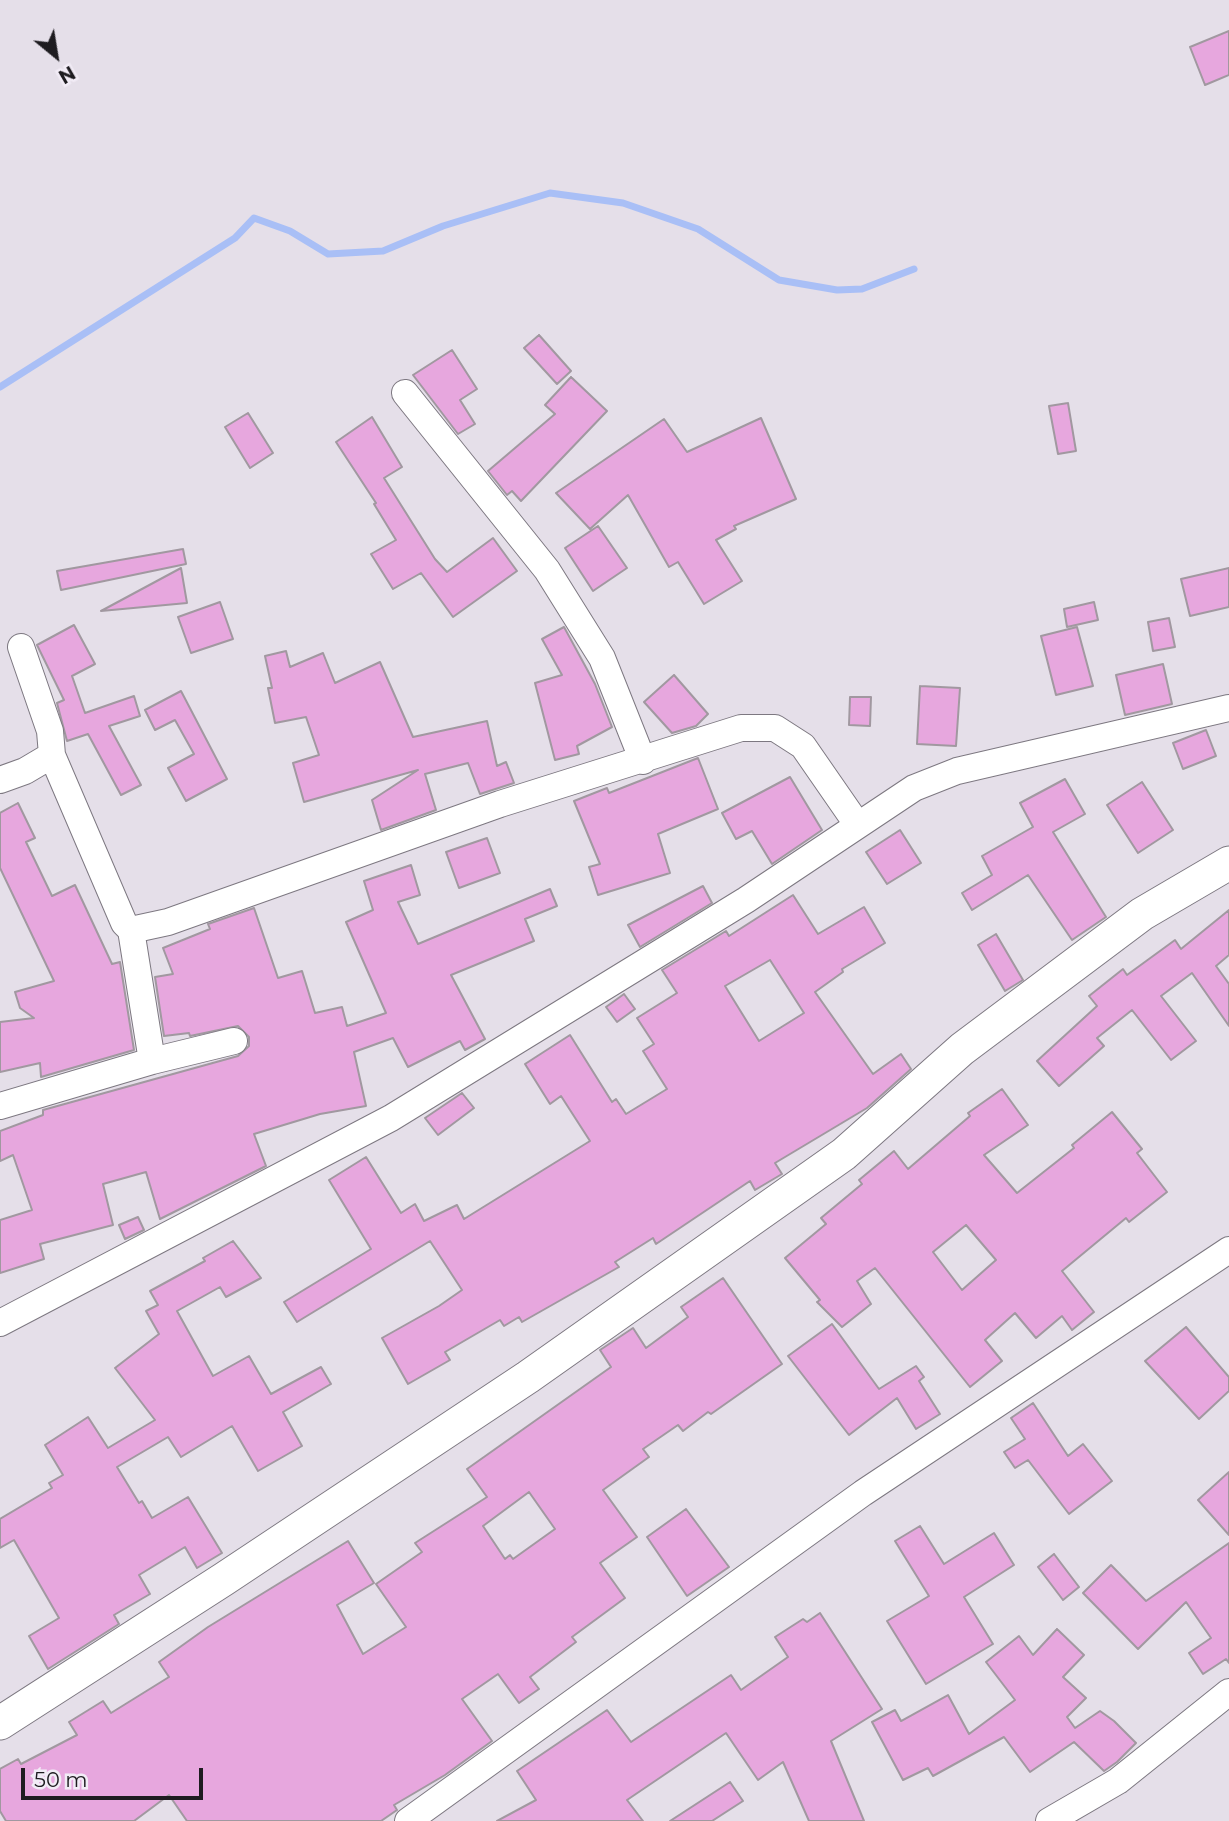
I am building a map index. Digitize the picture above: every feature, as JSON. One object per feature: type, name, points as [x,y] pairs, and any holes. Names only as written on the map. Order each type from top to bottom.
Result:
[{"type":"street","points":[[405,393],[547,570],[603,658],[643,761]]},
{"type":"street","points":[[21,647],[50,731],[52,755],[124,923],[131,930],[152,1061]]},
{"type":"street","points":[[0,1323],[391,1118],[746,900],[914,788],[957,771],[1229,708]]},
{"type":"street","points":[[131,930],[168,922],[500,804],[643,761],[741,727],[775,728],[803,746],[857,824]]},
{"type":"street","points":[[0,780],[25,771],[52,755]]},
{"type":"street","points":[[0,1723],[225,1579],[528,1377],[844,1154],[962,1049],[1142,914],[1229,863]]},
{"type":"street","points":[[0,1106],[152,1061],[234,1041]]},
{"type":"street","points":[[408,1821],[863,1493],[1229,1250]]},
{"type":"street","points":[[1049,1821],[1118,1781],[1229,1692]]},
{"type":"building","points":[[1229,31],[1229,75],[1205,85],[1190,47]]},
{"type":"building","points":[[539,335],[571,371],[557,384],[524,348]]},
{"type":"building","points":[[452,350],[477,389],[460,400],[475,424],[458,434],[413,375]]},
{"type":"building","points":[[571,377],[607,411],[521,501],[512,491],[507,495],[488,471],[555,414],[545,405]]},
{"type":"building","points":[[1068,403],[1076,451],[1058,454],[1049,406]]},
{"type":"building","points":[[248,413],[273,453],[250,468],[225,427]]},
{"type":"building","points":[[372,417],[402,467],[384,478],[435,559],[447,572],[493,538],[517,571],[453,617],[421,573],[393,589],[371,554],[396,540],[374,504],[376,503],[336,442]]},
{"type":"building","points":[[761,418],[796,499],[734,526],[736,529],[716,540],[742,581],[704,604],[678,562],[669,567],[628,495],[590,529],[556,493],[664,419],[687,452]]},
{"type":"building","points":[[598,526],[627,568],[593,591],[565,548]]},
{"type":"building","points":[[183,549],[186,564],[61,590],[57,571]]},
{"type":"building","points":[[181,568],[187,603],[101,611]]},
{"type":"building","points":[[1229,568],[1229,607],[1190,616],[1181,579]]},
{"type":"building","points":[[220,602],[233,639],[191,653],[178,617]]},
{"type":"building","points":[[1094,602],[1098,620],[1067,627],[1064,609]]},
{"type":"building","points":[[1169,618],[1175,647],[1153,651],[1148,622]]},
{"type":"building","points":[[74,625],[95,664],[72,676],[85,713],[134,696],[140,716],[109,726],[141,785],[121,795],[88,734],[67,741],[57,703],[64,700],[37,645]]},
{"type":"building","points":[[564,627],[595,684],[612,727],[577,746],[579,754],[555,760],[535,683],[562,675],[542,639]]},
{"type":"building","points":[[1077,627],[1093,686],[1056,695],[1041,636]]},
{"type":"building","points":[[286,651],[290,667],[323,653],[335,683],[380,662],[413,737],[487,721],[497,766],[506,762],[514,783],[480,794],[468,763],[425,774],[436,810],[381,830],[372,800],[418,770],[304,802],[293,763],[319,755],[306,717],[275,723],[268,688],[272,688],[265,656]]},
{"type":"building","points":[[1163,664],[1172,704],[1125,715],[1116,675]]},
{"type":"building","points":[[674,675],[708,714],[696,726],[672,733],[644,702]]},
{"type":"building","points":[[920,686],[960,688],[956,746],[917,744]]},
{"type":"building","points":[[181,691],[227,779],[186,801],[168,768],[194,754],[175,720],[155,730],[145,710]]},
{"type":"building","points":[[850,697],[871,697],[870,726],[849,725]]},
{"type":"building","points":[[1206,730],[1216,756],[1183,769],[1173,743]]},
{"type":"building","points":[[698,758],[718,809],[658,834],[670,873],[598,895],[589,867],[600,864],[574,801],[607,788],[609,793]]},
{"type":"building","points":[[790,777],[822,830],[772,864],[752,831],[736,839],[722,813]]},
{"type":"building","points":[[1065,779],[1085,814],[1053,832],[1106,917],[1072,940],[1028,875],[972,910],[962,893],[992,875],[982,856],[1033,827],[1020,803]]},
{"type":"building","points":[[1142,782],[1173,830],[1138,853],[1107,805]]},
{"type":"building","points":[[18,803],[35,838],[26,842],[52,896],[75,885],[112,964],[120,962],[134,1050],[41,1077],[40,1063],[0,1072],[0,1022],[34,1018],[20,1008],[15,992],[54,981],[0,868],[0,813]]},
{"type":"building","points":[[900,830],[921,863],[887,884],[866,852]]},
{"type":"building","points":[[487,838],[500,873],[459,888],[446,852]]},
{"type":"building","points":[[411,865],[420,895],[398,902],[418,944],[550,889],[557,906],[525,919],[534,941],[451,975],[485,1039],[465,1050],[460,1041],[408,1067],[393,1038],[354,1052],[366,1106],[320,1114],[254,1134],[266,1166],[160,1219],[146,1172],[103,1184],[113,1225],[40,1244],[44,1259],[0,1273],[0,1220],[32,1210],[13,1155],[0,1161],[0,1131],[43,1115],[43,1110],[238,1056],[249,1046],[249,1037],[238,1026],[190,1036],[189,1033],[164,1036],[155,977],[173,974],[163,948],[210,929],[208,924],[254,908],[278,978],[302,971],[315,1013],[342,1007],[347,1026],[386,1013],[346,922],[373,910],[364,881]]},
{"type":"building","points":[[703,886],[712,903],[640,947],[628,925]]},
{"type":"building","points":[[793,895],[818,934],[864,907],[885,943],[842,969],[843,972],[815,992],[873,1074],[901,1054],[911,1069],[867,1108],[775,1163],[782,1174],[755,1190],[750,1181],[656,1244],[653,1238],[615,1262],[619,1267],[522,1322],[519,1317],[504,1326],[500,1320],[445,1352],[450,1360],[408,1384],[382,1338],[462,1290],[430,1241],[297,1322],[284,1302],[371,1249],[329,1180],[366,1157],[401,1213],[415,1204],[424,1221],[457,1205],[464,1219],[590,1141],[561,1096],[550,1104],[525,1064],[570,1035],[612,1102],[616,1099],[626,1114],[667,1089],[643,1051],[654,1044],[637,1018],[677,993],[662,970],[726,931],[729,936]],"holes":[[[770,960],[804,1013],[759,1041],[725,986]]]},
{"type":"building","points":[[1229,910],[1229,955],[1216,966],[1229,984],[1229,1026],[1192,973],[1161,996],[1196,1041],[1171,1060],[1132,1010],[1097,1038],[1104,1046],[1059,1086],[1037,1061],[1097,1006],[1089,996],[1123,969],[1127,975],[1175,940],[1181,949]]},
{"type":"building","points":[[996,934],[1023,980],[1005,991],[978,945]]},
{"type":"building","points":[[624,994],[635,1009],[617,1022],[606,1007]]},
{"type":"building","points":[[1002,1089],[1028,1125],[984,1155],[1017,1193],[1074,1148],[1072,1145],[1112,1112],[1142,1149],[1137,1153],[1167,1192],[1129,1222],[1126,1218],[1062,1271],[1094,1312],[1072,1330],[1062,1316],[1036,1338],[1015,1313],[985,1340],[1002,1361],[970,1387],[875,1268],[857,1281],[871,1304],[842,1327],[817,1302],[820,1300],[785,1258],[826,1224],[821,1218],[862,1184],[859,1180],[894,1151],[908,1169],[970,1116],[968,1113]],"holes":[[[966,1225],[996,1260],[962,1290],[933,1252]]]},
{"type":"building","points":[[462,1093],[474,1108],[438,1135],[425,1118]]},
{"type":"building","points":[[138,1217],[144,1230],[125,1239],[119,1225]]},
{"type":"building","points":[[233,1241],[261,1278],[226,1297],[220,1287],[177,1311],[213,1376],[249,1356],[271,1394],[321,1367],[331,1384],[283,1412],[302,1446],[258,1471],[232,1426],[181,1457],[168,1437],[117,1467],[139,1503],[142,1501],[152,1518],[188,1497],[222,1553],[197,1568],[185,1547],[139,1575],[150,1594],[114,1615],[119,1624],[48,1669],[29,1636],[59,1618],[14,1540],[0,1548],[0,1519],[52,1488],[49,1483],[63,1475],[45,1445],[88,1417],[108,1448],[155,1420],[115,1368],[159,1334],[146,1311],[158,1305],[150,1291],[205,1261],[203,1258]]},
{"type":"building","points":[[723,1278],[782,1364],[711,1414],[708,1412],[683,1431],[678,1425],[643,1449],[649,1457],[603,1490],[637,1537],[600,1563],[625,1598],[572,1637],[576,1642],[530,1677],[539,1689],[519,1703],[498,1674],[462,1699],[492,1741],[445,1775],[394,1805],[397,1810],[381,1821],[187,1821],[169,1795],[134,1821],[6,1821],[0,1811],[0,1769],[18,1759],[21,1764],[77,1735],[69,1722],[103,1701],[111,1713],[169,1677],[159,1662],[208,1627],[348,1541],[374,1583],[337,1605],[363,1654],[406,1627],[376,1584],[422,1552],[415,1543],[487,1497],[467,1469],[611,1367],[600,1350],[633,1328],[646,1348],[688,1317],[681,1307]],"holes":[[[529,1492],[555,1529],[513,1559],[510,1555],[505,1559],[483,1526]]]},
{"type":"building","points":[[832,1324],[879,1389],[916,1366],[924,1377],[919,1381],[940,1414],[916,1429],[897,1398],[849,1435],[788,1356]]},
{"type":"building","points":[[1186,1327],[1229,1377],[1229,1391],[1199,1419],[1145,1361]]},
{"type":"building","points":[[1033,1403],[1068,1456],[1083,1444],[1112,1481],[1069,1514],[1028,1460],[1015,1468],[1004,1452],[1025,1439],[1011,1418]]},
{"type":"building","points":[[1229,1472],[1229,1535],[1198,1500]]},
{"type":"building","points":[[686,1509],[729,1567],[687,1596],[647,1537]]},
{"type":"building","points":[[920,1526],[944,1564],[994,1533],[1014,1565],[964,1597],[993,1644],[926,1684],[887,1621],[929,1596],[895,1541]]},
{"type":"building","points":[[1229,1543],[1229,1663],[1226,1659],[1203,1674],[1189,1653],[1211,1638],[1186,1602],[1138,1649],[1083,1593],[1111,1565],[1146,1601]]},
{"type":"building","points":[[1054,1554],[1079,1587],[1063,1600],[1038,1567]]},
{"type":"building","points":[[820,1613],[882,1709],[831,1741],[864,1821],[809,1821],[783,1762],[758,1780],[726,1733],[627,1800],[643,1821],[497,1821],[536,1800],[517,1771],[607,1710],[631,1742],[731,1675],[741,1690],[788,1657],[775,1637],[803,1619],[807,1622]]},
{"type":"building","points":[[1057,1629],[1084,1655],[1063,1677],[1086,1698],[1067,1717],[1075,1728],[1100,1711],[1114,1721],[1136,1743],[1117,1762],[1104,1771],[1074,1742],[1030,1772],[1004,1737],[933,1776],[928,1768],[903,1780],[872,1722],[895,1710],[901,1721],[948,1695],[969,1734],[1015,1700],[986,1662],[1019,1636],[1033,1655]]},
{"type":"building","points":[[730,1782],[743,1801],[712,1821],[670,1821]]},
{"type":"waterway","points":[[0,387],[235,238],[254,218],[290,231],[328,254],[383,251],[443,226],[550,193],[623,203],[698,229],[779,280],[837,290],[862,289],[914,269]]}]
